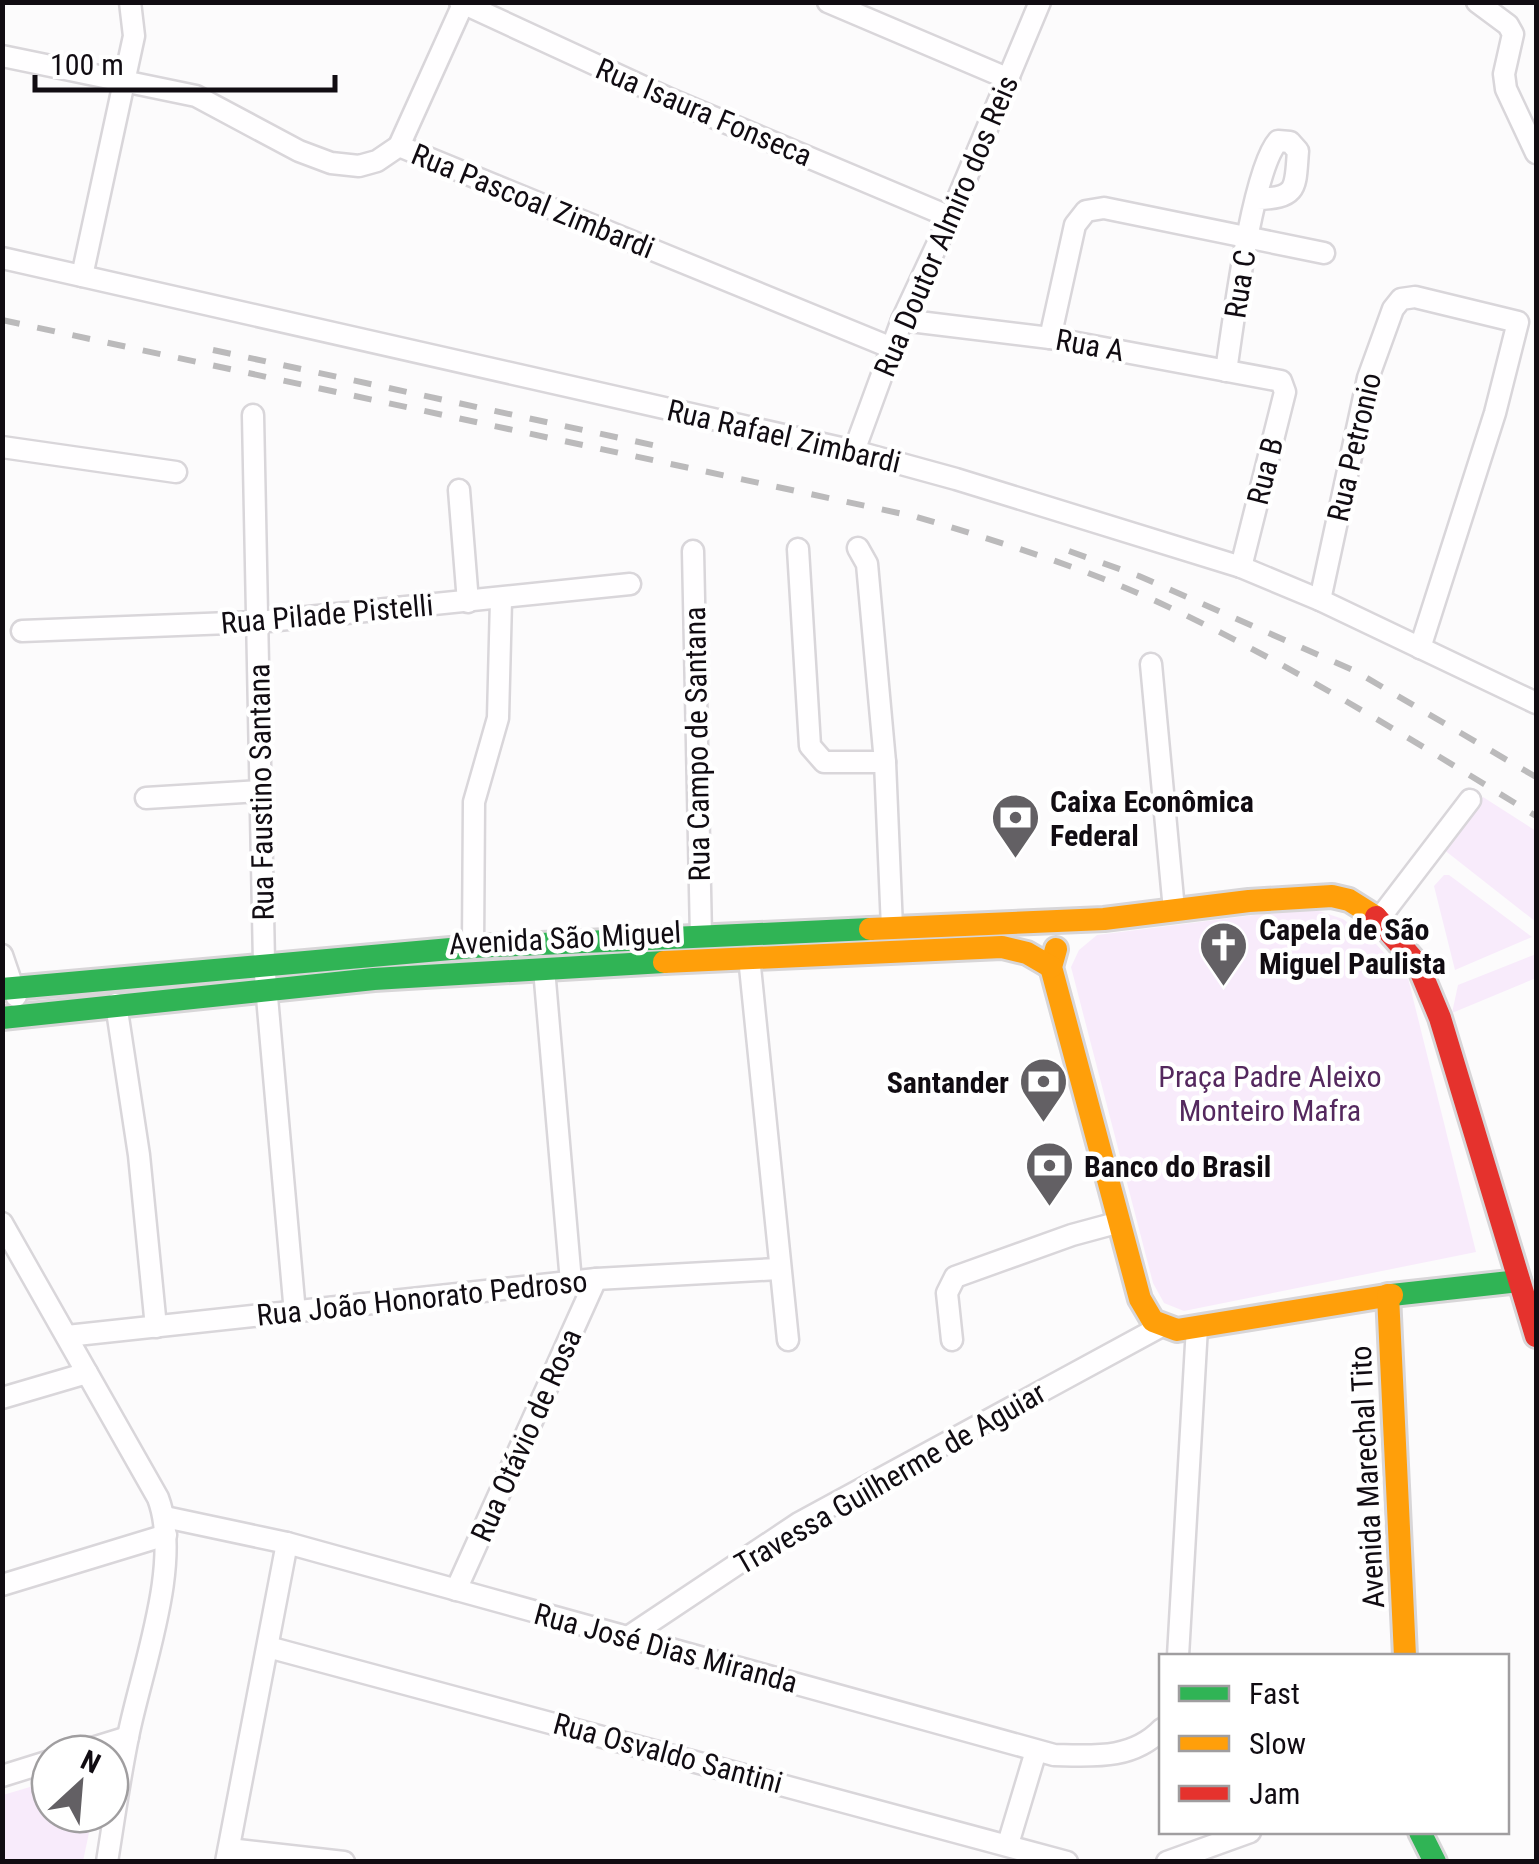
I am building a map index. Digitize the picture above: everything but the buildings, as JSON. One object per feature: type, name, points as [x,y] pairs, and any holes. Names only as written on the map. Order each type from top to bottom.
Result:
[{"type":"main road","name":"Avenida São Miguel","points":[[9,988],[472,947],[1104,918],[1332,896],[1349,900],[1378,919]]},
{"type":"main road","name":"Avenida São Miguel","points":[[11,1016],[266,988],[749,957],[1002,947],[1027,953],[1052,967],[1059,943],[1068,934],[1104,918]]},
{"type":"main road","points":[[1378,919],[1418,966],[1440,1018],[1536,1336]]},
{"type":"main road","points":[[1052,967],[1146,1318],[1158,1328],[1177,1330],[1388,1296],[1519,1281]]},
{"type":"main road","name":"Avenida Marechal Tito","points":[[1388,1296],[1405,1654]]},
{"type":"main road","points":[[1421,1834],[1435,1862]]},
{"type":"street","points":[[82,276],[134,36],[130,2]]},
{"type":"street","points":[[828,2],[1009,79]]},
{"type":"street","name":"Rua Doutor Almiro dos Reis","points":[[854,451],[902,320],[950,217],[1040,2]]},
{"type":"street","points":[[1477,2],[1508,25],[1512,34],[1504,74],[1506,89],[1536,153]]},
{"type":"street","points":[[399,146],[463,3]]},
{"type":"street","name":"Rua Isaura Fonseca","points":[[463,3],[670,99],[950,217]]},
{"type":"street","name":"Rua Pascoal Zimbardi","points":[[2,56],[196,96],[299,151],[330,163],[359,166],[399,146],[892,348]]},
{"type":"street","name":"Rua C","points":[[1226,370],[1257,199]]},
{"type":"street","points":[[1050,338],[1075,225],[1086,211],[1104,208],[1324,253]]},
{"type":"street","name":"Rua Rafael Zimbardi","points":[[2,258],[854,451],[1009,494],[1241,567],[1420,648],[1533,693]]},
{"type":"street","name":"Rua Petronio","points":[[1320,600],[1368,378],[1392,309],[1402,299],[1416,297],[1518,322],[1496,413],[1420,648]]},
{"type":"street","name":"Rua A","points":[[902,320],[1050,338],[1277,379]]},
{"type":"street","name":"Rua B","points":[[1241,567],[1286,392],[1277,379]]},
{"type":"street","name":"Rua Faustino Santana","points":[[253,415],[264,964],[295,1313]]},
{"type":"street","points":[[2,447],[176,472]]},
{"type":"street","points":[[458,490],[468,602]]},
{"type":"street","points":[[858,548],[867,564],[885,762],[892,928]]},
{"type":"street","points":[[798,549],[810,746],[824,762],[885,762]]},
{"type":"street","name":"Rua Campo de Santana","points":[[693,551],[701,937]]},
{"type":"street","name":"Rua Pilade Pistelli","points":[[22,631],[259,622],[630,584]]},
{"type":"street","points":[[472,947],[474,802],[498,718],[501,600]]},
{"type":"street","points":[[1151,664],[1174,910]]},
{"type":"street","points":[[146,798],[259,791]]},
{"type":"street","points":[[1378,919],[1470,800]]},
{"type":"street","points":[[2,955],[11,1016]]},
{"type":"street","points":[[749,957],[788,1340]]},
{"type":"street","points":[[544,969],[570,1282]]},
{"type":"street","points":[[116,1004],[139,1155],[156,1326]]},
{"type":"street","points":[[952,1340],[948,1293],[955,1277],[1120,1222]]},
{"type":"street","points":[[2,1223],[158,1498],[166,1526],[166,1566],[129,1734]]},
{"type":"street","name":"Rua João Honorato Pedroso","points":[[67,1336],[596,1279],[778,1269]]},
{"type":"street","name":"Rua Otávio de Rosa","points":[[456,1590],[596,1279]]},
{"type":"street","points":[[1178,1654],[1197,1327]]},
{"type":"street","name":"Travessa Guilherme de Aguiar","points":[[628,1637],[798,1522],[1158,1328]]},
{"type":"street","points":[[2,1398],[86,1373]]},
{"type":"street","points":[[2,1585],[166,1526]]},
{"type":"street","name":"Rua José Dias Miranda","points":[[166,1526],[287,1543],[1036,1751],[1087,1756],[1125,1754],[1149,1743],[1159,1733]]},
{"type":"street","points":[[287,1543],[227,1856],[344,1862]]},
{"type":"street","name":"Rua Osvaldo Santini","points":[[268,1646],[1066,1862]]},
{"type":"street","points":[[1008,1844],[1036,1751]]},
{"type":"street","points":[[2,1776],[30,1767]]},
{"type":"street","points":[[106,1862],[111,1834]]},
{"type":"street","points":[[1167,1862],[1244,1834]]},
{"type":"green space","points":[[1483,797],[1536,831],[1536,922],[1443,849]]},
{"type":"green space","points":[[1444,875],[1532,937],[1455,970],[1434,886]]},
{"type":"green space","name":"Praça Padre Aleixo Monteiro Mafra","points":[[1310,908],[1343,919],[1376,944],[1408,978],[1476,1252],[1184,1311],[1164,1303],[1153,1283],[1071,967],[1079,950],[1097,935]]},
{"type":"green space","points":[[1536,954],[1536,978],[1452,1013],[1458,985]]},
{"type":"green space","points":[[30,1787],[30,1834],[89,1834],[83,1861],[3,1861],[3,1795]]},
{"type":"railway","points":[[2,320],[917,517],[1010,546],[1160,603],[1257,651],[1536,816]]},
{"type":"railway","points":[[213,350],[657,446]]},
{"type":"railway","points":[[1069,551],[1139,576],[1355,671],[1536,777]]},
{"type":"traffic: fast","points":[[2,989],[473,947],[870,929]]},
{"type":"traffic: fast","points":[[2,1018],[374,979],[664,962]]},
{"type":"traffic: fast","points":[[1392,1295],[1519,1281]]},
{"type":"traffic: fast","points":[[1421,1834],[1435,1862]]},
{"type":"traffic: slow","points":[[870,929],[1104,919],[1249,901],[1332,896],[1349,900],[1376,917]]},
{"type":"traffic: slow","points":[[664,962],[1002,947],[1027,953],[1051,967]]},
{"type":"traffic: slow","points":[[1056,949],[1051,967],[1140,1299],[1153,1321],[1177,1330],[1392,1295]]},
{"type":"traffic: slow","points":[[1388,1295],[1405,1654]]},
{"type":"traffic: jam","points":[[1376,917],[1418,965],[1440,1018],[1536,1336]]},
{"type":"place","name":"Caixa Econômica Federal","points":[[1015,860]]},
{"type":"place","name":"Capela de São Miguel Paulista","points":[[1224,988]]},
{"type":"place","name":"Santander","points":[[1044,1124]]},
{"type":"place","name":"Banco do Brasil","points":[[1049,1208]]}]
